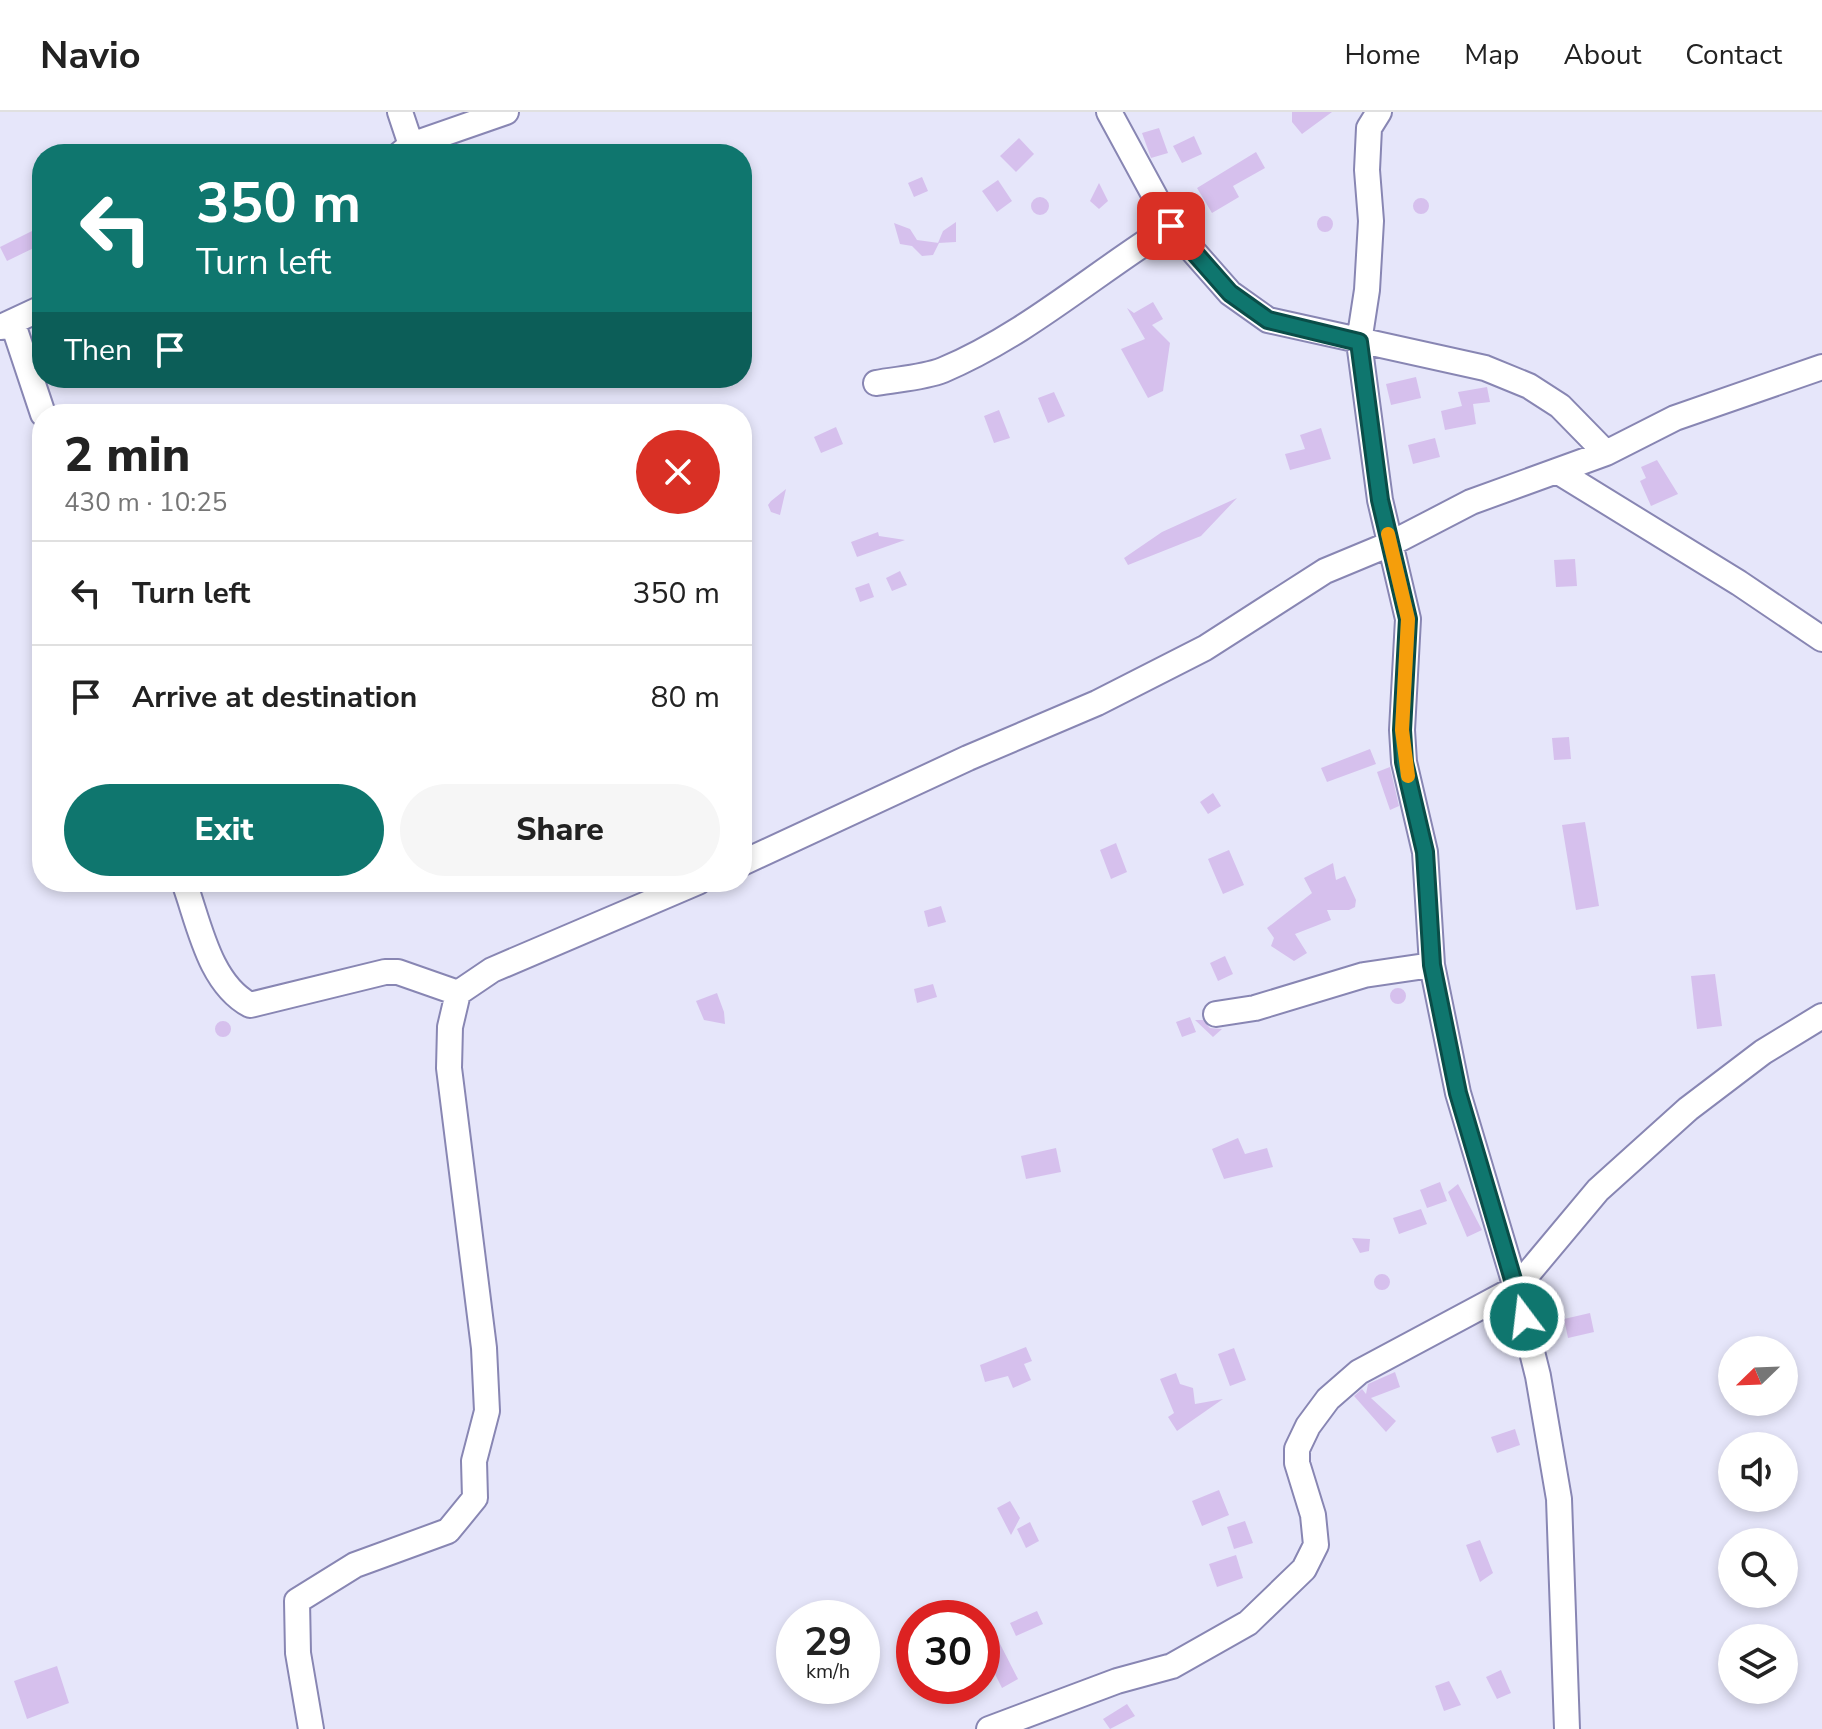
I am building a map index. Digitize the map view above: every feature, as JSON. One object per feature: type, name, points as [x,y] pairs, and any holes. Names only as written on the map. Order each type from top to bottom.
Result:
[{"type":"street","points":[[400,112],[405,144]]},
{"type":"street","points":[[422,144],[506,112]]},
{"type":"street","points":[[1109,112],[1171,226],[1230,293],[1268,320],[1485,368],[1529,386],[1560,406],[1606,453]]},
{"type":"street","points":[[1379,112],[1369,128],[1367,170],[1371,221],[1367,290],[1359,342],[1380,500],[1408,619],[1402,730],[1404,762],[1425,852],[1432,965],[1458,1093],[1516,1288],[1538,1376],[1559,1499],[1567,1729]]},
{"type":"street","points":[[876,383],[941,371],[1033,320],[1112,263],[1171,226]]},
{"type":"street","points":[[32,313],[7,326],[32,387]]},
{"type":"street","points":[[752,858],[1097,703],[1205,648],[1325,571],[1390,544],[1471,502],[1606,453],[1675,418],[1822,367]]},
{"type":"street","points":[[1557,471],[1739,583],[1822,639]]},
{"type":"street","points":[[188,892],[219,976],[236,997],[250,1005],[385,972],[398,972],[458,993]]},
{"type":"street","points":[[311,1729],[298,1653],[297,1601],[355,1565],[448,1531],[475,1498],[474,1461],[487,1411],[484,1348],[449,1068],[450,1027],[458,993],[492,970],[675,892]]},
{"type":"street","points":[[1216,1014],[1255,1008],[1364,975],[1432,965]]},
{"type":"street","points":[[989,1729],[1117,1681],[1172,1666],[1248,1623],[1304,1569],[1316,1545],[1313,1515],[1297,1463],[1297,1449],[1308,1426],[1328,1399],[1359,1372],[1516,1288],[1598,1190],[1688,1109],[1763,1052],[1822,1016]]},
{"type":"building","points":[[1292,112],[1332,112],[1302,134],[1292,122]]},
{"type":"building","points":[[1159,128],[1168,153],[1151,158],[1142,133]]},
{"type":"building","points":[[1194,136],[1202,154],[1182,163],[1173,146]]},
{"type":"building","points":[[1019,138],[1034,154],[1016,172],[1000,156]]},
{"type":"building","points":[[1256,152],[1265,168],[1233,186],[1239,197],[1212,213],[1197,188]]},
{"type":"building","points":[[922,177],[928,191],[914,197],[908,183]]},
{"type":"building","points":[[998,180],[1012,201],[997,212],[982,191]]},
{"type":"building","points":[[1099,183],[1108,201],[1099,209],[1090,201]]},
{"type":"building","points":[[1040,197],[1049,206],[1040,215],[1031,206]]},
{"type":"building","points":[[1418,198],[1424,198],[1429,206],[1427,212],[1418,214],[1413,209],[1413,203]]},
{"type":"building","points":[[1322,216],[1328,216],[1333,224],[1331,230],[1322,232],[1317,227],[1317,221]]},
{"type":"building","points":[[956,222],[956,242],[938,243],[943,231]]},
{"type":"building","points":[[894,223],[910,229],[917,240],[939,243],[933,255],[922,256],[912,246],[900,244]]},
{"type":"building","points":[[32,231],[32,249],[7,261],[0,247]]},
{"type":"building","points":[[1153,302],[1163,319],[1152,325],[1170,343],[1163,391],[1148,398],[1121,349],[1145,339],[1127,308],[1134,313]]},
{"type":"building","points":[[1416,377],[1421,398],[1391,405],[1386,384]]},
{"type":"building","points":[[1487,387],[1490,402],[1473,404],[1476,424],[1445,430],[1441,411],[1462,406],[1458,392]]},
{"type":"building","points":[[1054,392],[1065,416],[1048,423],[1038,398]]},
{"type":"building","points":[[999,410],[1010,438],[994,443],[984,416]]},
{"type":"building","points":[[836,427],[843,444],[821,453],[814,437]]},
{"type":"building","points":[[1321,428],[1331,459],[1290,470],[1285,454],[1305,449],[1300,435]]},
{"type":"building","points":[[1435,438],[1440,457],[1413,464],[1408,445]]},
{"type":"building","points":[[1657,460],[1678,494],[1651,506],[1640,481],[1646,478],[1641,467]]},
{"type":"building","points":[[786,489],[780,515],[771,512],[768,505]]},
{"type":"building","points":[[1237,498],[1201,536],[1128,565],[1124,558],[1162,532]]},
{"type":"building","points":[[878,532],[879,536],[905,540],[857,557],[851,542]]},
{"type":"building","points":[[1575,559],[1577,586],[1556,587],[1554,560]]},
{"type":"building","points":[[900,571],[907,585],[892,591],[886,578]]},
{"type":"building","points":[[869,583],[874,597],[860,602],[855,588]]},
{"type":"building","points":[[1569,737],[1571,759],[1554,760],[1552,738]]},
{"type":"building","points":[[1370,749],[1376,764],[1327,782],[1321,768]]},
{"type":"building","points":[[1390,767],[1399,806],[1390,810],[1377,772]]},
{"type":"building","points":[[1213,793],[1221,806],[1208,814],[1200,802]]},
{"type":"building","points":[[1585,822],[1599,906],[1576,910],[1562,825]]},
{"type":"building","points":[[1116,843],[1127,872],[1111,879],[1100,850]]},
{"type":"building","points":[[1229,850],[1244,885],[1223,894],[1208,859]]},
{"type":"building","points":[[1333,863],[1336,880],[1345,876],[1356,900],[1355,907],[1327,910],[1331,920],[1295,934],[1307,953],[1294,961],[1271,946],[1274,938],[1267,928],[1312,893],[1304,878]]},
{"type":"building","points":[[941,906],[946,922],[928,927],[924,911]]},
{"type":"building","points":[[1225,956],[1233,974],[1218,981],[1210,963]]},
{"type":"building","points":[[1715,974],[1722,1026],[1697,1029],[1691,976]]},
{"type":"building","points":[[933,984],[937,997],[917,1003],[914,989]]},
{"type":"building","points":[[1398,988],[1404,990],[1404,1002],[1398,1004],[1392,1002],[1390,996],[1392,990]]},
{"type":"building","points":[[717,993],[725,1024],[704,1020],[696,1001]]},
{"type":"building","points":[[1190,1017],[1196,1032],[1182,1037],[1176,1022]]},
{"type":"building","points":[[1195,1020],[1203,1020],[1210,1028],[1222,1029],[1213,1037]]},
{"type":"building","points":[[223,1021],[229,1023],[229,1035],[223,1037],[217,1035],[215,1029],[217,1023]]},
{"type":"building","points":[[1238,1138],[1245,1154],[1267,1148],[1273,1167],[1224,1179],[1212,1149]]},
{"type":"building","points":[[1056,1148],[1061,1172],[1026,1179],[1021,1156]]},
{"type":"building","points":[[1440,1182],[1447,1201],[1427,1208],[1420,1190]]},
{"type":"building","points":[[1458,1184],[1482,1230],[1467,1237],[1448,1192]]},
{"type":"building","points":[[1421,1209],[1427,1224],[1399,1234],[1393,1218]]},
{"type":"building","points":[[1352,1238],[1370,1239],[1369,1251],[1360,1253]]},
{"type":"building","points":[[1382,1274],[1388,1276],[1388,1288],[1382,1290],[1376,1288],[1374,1282],[1376,1276]]},
{"type":"building","points":[[1590,1313],[1594,1332],[1568,1338],[1564,1319]]},
{"type":"building","points":[[1026,1347],[1032,1361],[1024,1364],[1031,1380],[1013,1388],[1008,1376],[985,1382],[980,1365]]},
{"type":"building","points":[[1234,1348],[1246,1380],[1230,1386],[1218,1354]]},
{"type":"building","points":[[1395,1372],[1400,1387],[1371,1398],[1396,1421],[1386,1432],[1354,1396],[1362,1389],[1366,1394],[1368,1384]]},
{"type":"building","points":[[1176,1373],[1180,1384],[1193,1388],[1195,1404],[1223,1399],[1177,1431],[1168,1417],[1174,1413],[1160,1379]]},
{"type":"building","points":[[1515,1429],[1520,1445],[1497,1453],[1491,1437]]},
{"type":"building","points":[[1219,1490],[1229,1515],[1202,1526],[1192,1501]]},
{"type":"building","points":[[1010,1501],[1020,1518],[1011,1535],[997,1508]]},
{"type":"building","points":[[1245,1521],[1253,1543],[1234,1549],[1227,1527]]},
{"type":"building","points":[[1030,1522],[1039,1541],[1026,1548],[1017,1529]]},
{"type":"building","points":[[1480,1540],[1493,1573],[1480,1582],[1466,1545]]},
{"type":"building","points":[[1236,1555],[1243,1578],[1217,1587],[1209,1564]]},
{"type":"building","points":[[1037,1611],[1043,1624],[1016,1636],[1010,1623]]},
{"type":"building","points":[[1000,1644],[1018,1679],[1002,1688],[1000,1684]]},
{"type":"building","points":[[57,1666],[69,1703],[27,1719],[14,1681]]},
{"type":"building","points":[[1501,1670],[1511,1693],[1497,1699],[1486,1677]]},
{"type":"building","points":[[1449,1681],[1461,1705],[1444,1711],[1435,1686]]},
{"type":"building","points":[[1127,1704],[1135,1716],[1110,1729],[1103,1719]]},
{"type":"slow traffic","points":[[1388,534],[1408,619],[1402,730],[1408,776]]},
{"type":"route","points":[[1171,226],[1230,293],[1268,320],[1359,342],[1380,500],[1408,619],[1402,730],[1404,762],[1425,852],[1432,965],[1458,1093],[1524,1317]]}]
